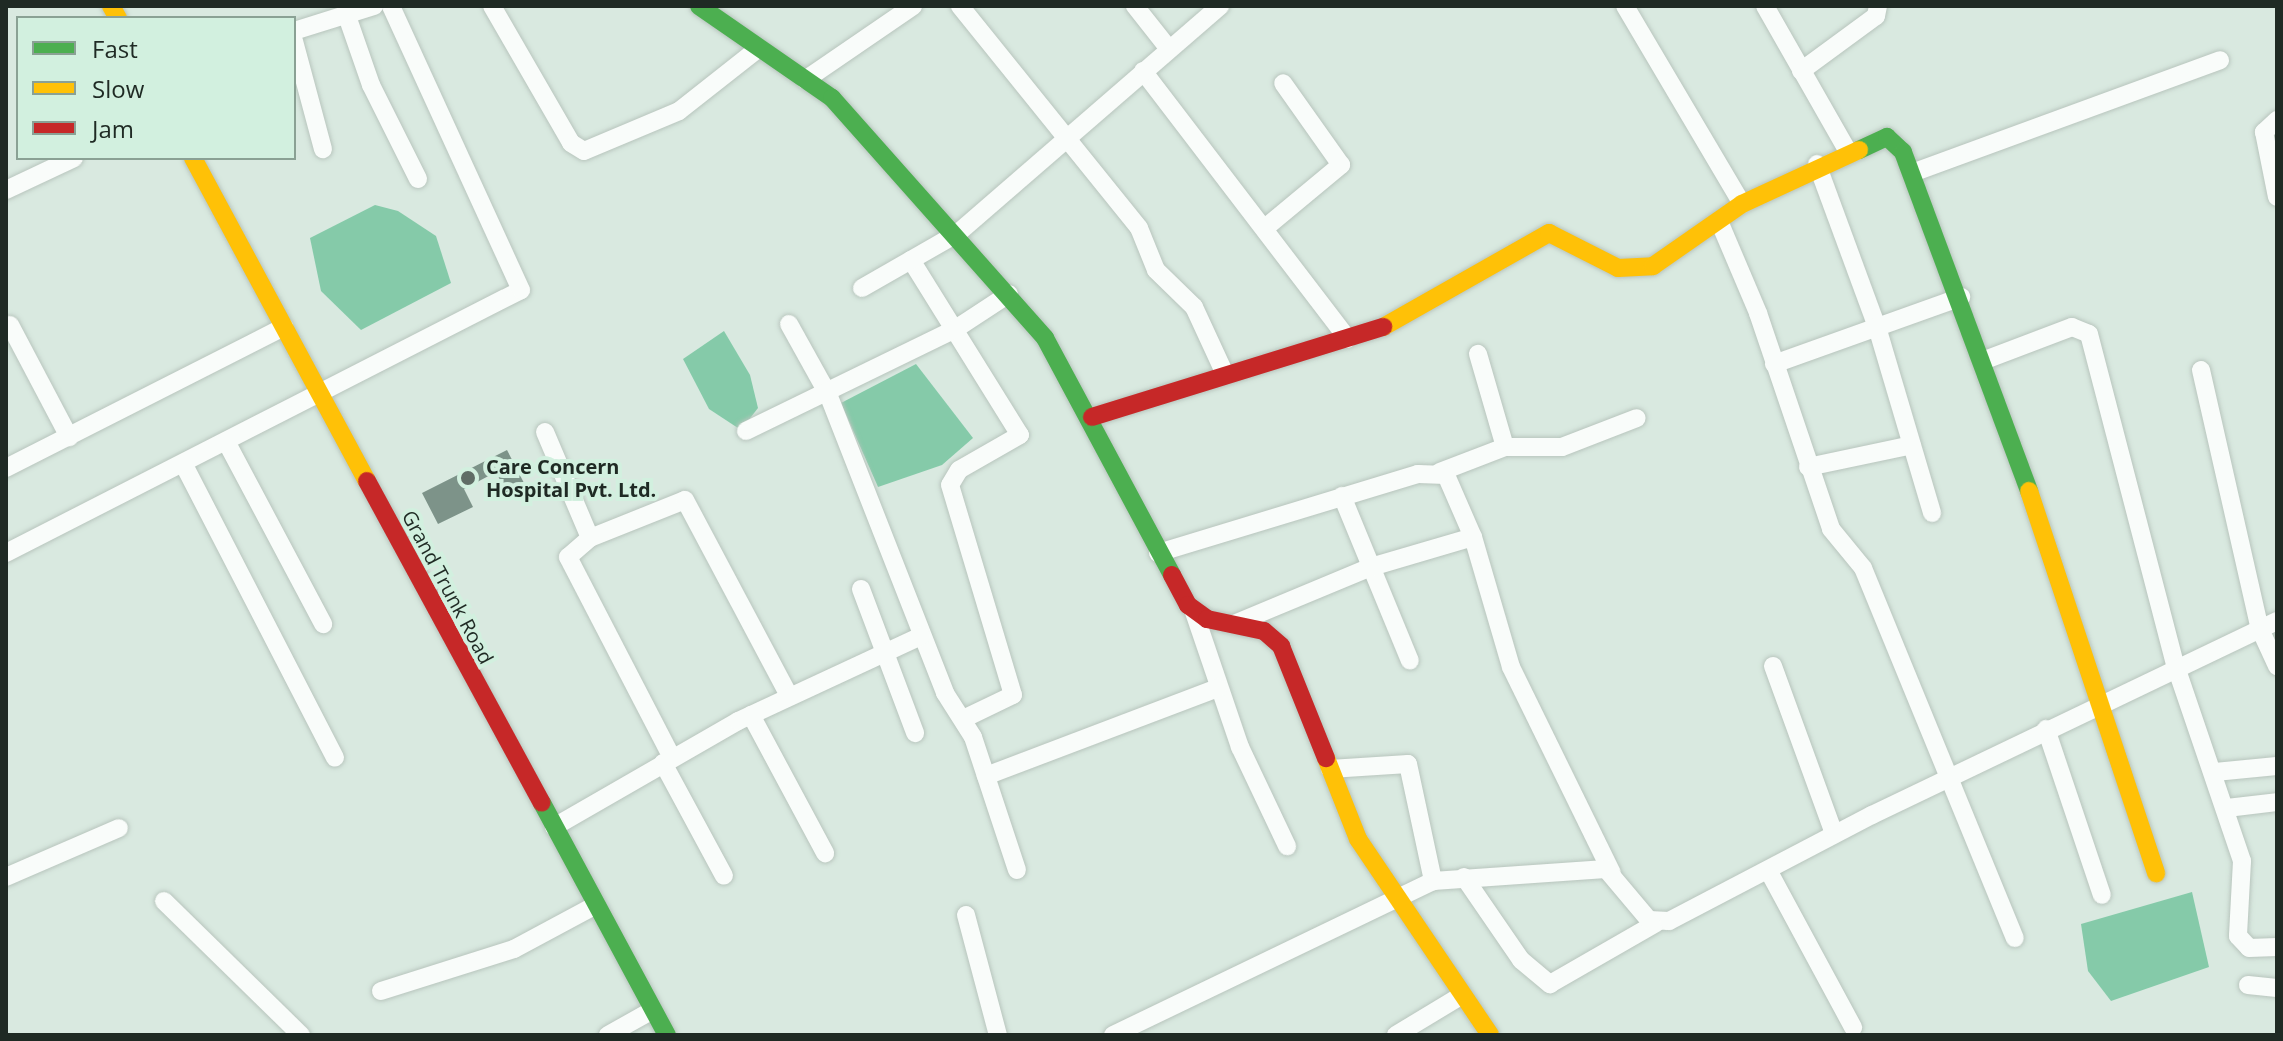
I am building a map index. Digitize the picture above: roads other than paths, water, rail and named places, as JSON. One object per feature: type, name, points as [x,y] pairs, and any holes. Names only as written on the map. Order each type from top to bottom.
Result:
[{"type":"street","points":[[6,553],[185,467],[320,393],[521,290],[391,6]]},
{"type":"street","points":[[492,6],[579,150],[679,111],[759,48]]},
{"type":"street","points":[[699,6],[805,80],[879,144],[1009,294],[1092,417],[1158,553],[1194,612],[1218,688],[1287,846]]},
{"type":"street","points":[[805,80],[913,6]]},
{"type":"street","points":[[960,6],[1139,228],[1156,270],[1194,307],[1225,374]]},
{"type":"street","points":[[1135,6],[1169,49]]},
{"type":"street","points":[[862,288],[958,233],[1062,136],[1220,6]]},
{"type":"street","points":[[1625,6],[1742,204]]},
{"type":"street","points":[[1765,6],[1847,150]]},
{"type":"street","points":[[1801,71],[1876,16],[1878,6]]},
{"type":"street","points":[[296,30],[369,7]]},
{"type":"street","points":[[347,16],[371,85],[418,179]]},
{"type":"street","points":[[296,48],[323,149]]},
{"type":"street","points":[[1912,173],[2220,60]]},
{"type":"street","points":[[1143,71],[1348,339]]},
{"type":"street","points":[[1265,228],[1341,165],[1283,83]]},
{"type":"street","points":[[2277,120],[2266,126],[2264,139],[2277,197]]},
{"type":"street","points":[[1092,417],[1348,339],[1549,233],[1618,268],[1641,269],[1742,204],[1847,150],[1887,137],[1912,173],[1985,360],[2156,873]]},
{"type":"street","points":[[6,190],[70,160]]},
{"type":"street","name":"Grand Trunk Road","points":[[194,160],[667,1035]]},
{"type":"street","points":[[1817,164],[1877,327],[1932,513]]},
{"type":"street","points":[[1719,221],[1774,364],[1837,543],[1863,568],[1944,779],[2015,938]]},
{"type":"street","points":[[911,260],[957,328],[1020,435],[959,470],[950,485],[1013,695],[963,719]]},
{"type":"street","points":[[746,431],[828,394],[957,328],[1009,294]]},
{"type":"street","points":[[1774,364],[1961,297]]},
{"type":"street","points":[[789,324],[828,394],[921,636],[963,719],[986,776],[1017,870]]},
{"type":"street","points":[[10,325],[69,437]]},
{"type":"street","points":[[6,468],[284,327]]},
{"type":"street","points":[[1985,360],[2072,327],[2089,334],[2176,667],[2227,808],[2244,879],[2238,936],[2249,948],[2277,947]]},
{"type":"street","points":[[1478,354],[1505,447]]},
{"type":"street","points":[[2201,370],[2277,666]]},
{"type":"street","points":[[1158,553],[1342,496],[1440,472],[1505,447],[1562,447],[1637,418]]},
{"type":"street","points":[[545,432],[590,538]]},
{"type":"street","points":[[228,445],[323,624]]},
{"type":"street","points":[[1808,467],[1912,445]]},
{"type":"street","points":[[185,467],[335,758]]},
{"type":"street","points":[[1440,472],[1450,480],[1473,537],[1511,667],[1612,873],[1656,923]]},
{"type":"street","points":[[1342,496],[1410,661]]},
{"type":"street","points":[[724,876],[568,557],[590,538],[685,500],[789,696]]},
{"type":"street","points":[[1234,624],[1371,567],[1473,537]]},
{"type":"street","points":[[861,589],[915,733]]},
{"type":"street","points":[[1194,612],[1264,631],[1281,646],[1358,839],[1392,897],[1459,997],[1490,1035]]},
{"type":"street","points":[[1464,877],[1521,960],[1550,984],[1656,923],[1768,870],[1944,779],[2268,625]]},
{"type":"street","points":[[554,827],[751,715],[921,636]]},
{"type":"street","points":[[1773,666],[1834,834]]},
{"type":"street","points":[[986,776],[1218,688]]},
{"type":"street","points":[[751,715],[825,853]]},
{"type":"street","points":[[2046,729],[2102,895]]},
{"type":"street","points":[[1330,769],[1408,764],[1433,881]]},
{"type":"street","points":[[2215,772],[2277,766]]},
{"type":"street","points":[[2227,808],[2277,802]]},
{"type":"street","points":[[6,877],[119,828]]},
{"type":"street","points":[[1768,870],[1853,1027]]},
{"type":"street","points":[[1113,1035],[1392,897],[1433,881],[1464,877],[1612,873]]},
{"type":"street","points":[[164,901],[301,1035]]},
{"type":"street","points":[[381,991],[514,949],[596,905]]},
{"type":"street","points":[[966,915],[998,1035]]},
{"type":"street","points":[[2248,985],[2277,988]]},
{"type":"street","points":[[1396,1035],[1459,997]]},
{"type":"street","points":[[608,1035],[653,1010]]},
{"type":"place","name":"Care Concern Hospital Pvt. Ltd.","points":[[468,478]]}]
